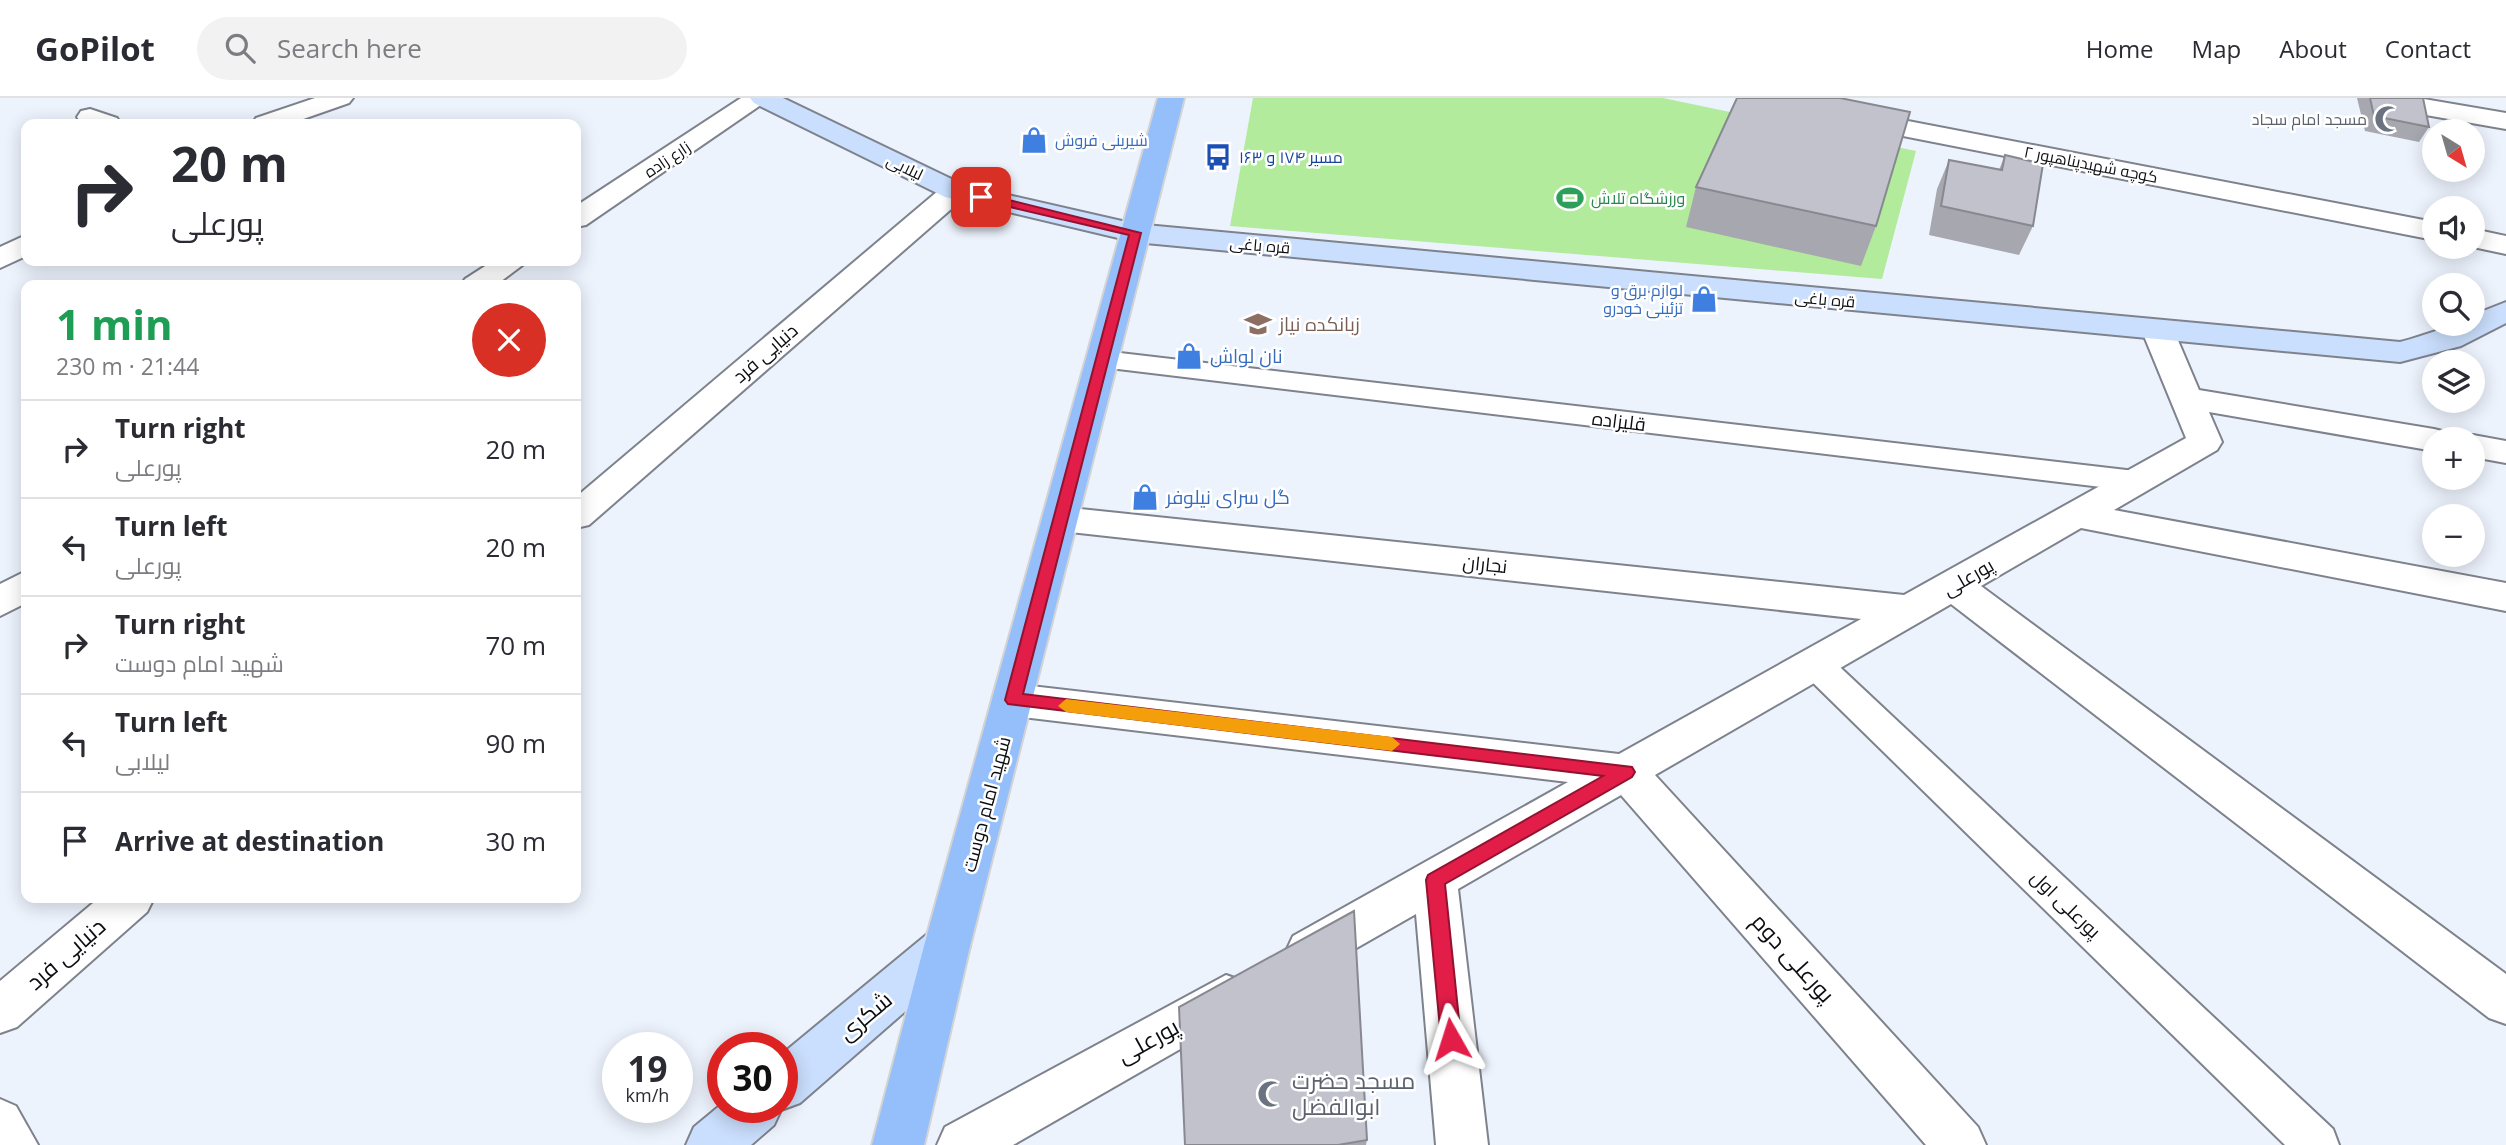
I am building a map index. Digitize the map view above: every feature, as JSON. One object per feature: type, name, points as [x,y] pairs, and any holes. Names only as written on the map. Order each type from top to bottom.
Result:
[{"type":"main road","name":"لیلابی","points":[[764,98],[955,191],[1135,233]]},
{"type":"main road","name":"شهید امام دوست","points":[[898,1145],[947,946],[1171,98]]},
{"type":"main road","name":"قره باغی","points":[[1135,233],[2400,352],[2450,339],[2506,311]]},
{"type":"main road","name":"شکری","points":[[798,1072],[947,946]]},
{"type":"main road","points":[[712,1145],[738,1123]]},
{"type":"street","points":[[280,119],[341,98]]},
{"type":"street","name":"زارع زاده","points":[[581,216],[758,98]]},
{"type":"street","points":[[2374,98],[2506,121]]},
{"type":"street","name":"۲ کوچه شهیدپناهپور","points":[[1830,114],[2422,229]]},
{"type":"street","name":"دنیایی فرد","points":[[581,512],[955,191]]},
{"type":"street","points":[[2485,241],[2506,245]]},
{"type":"street","points":[[0,259],[21,247]]},
{"type":"street","points":[[484,280],[505,266]]},
{"type":"street","name":"پورعلی","points":[[962,1145],[1626,772],[2205,442],[2158,331]]},
{"type":"street","points":[[2186,397],[2422,438]]},
{"type":"street","points":[[2485,448],[2506,452]]},
{"type":"street","points":[[2076,515],[2506,597]]},
{"type":"street","name":"نجاران","points":[[1061,519],[1909,610]]},
{"type":"street","points":[[1953,585],[2506,1002]]},
{"type":"street","points":[[0,602],[21,588]]},
{"type":"street","points":[[1014,700],[1626,772]]},
{"type":"street","name":"پورعلی دوم","points":[[1626,772],[1959,1145]]},
{"type":"street","points":[[1435,880],[1462,1145]]},
{"type":"street","name":"دنیایی فرد","points":[[0,1011],[125,903]]},
{"type":"lane","name":"قلیزاده","points":[[1103,360],[2135,481]]},
{"type":"lane","name":"پورعلی اول","points":[[1815,664],[2317,1145]]},
{"type":"lane","points":[[0,1121],[16,1145]]},
{"type":"green space","name":"ورزشگاه تلاش","points":[[1253,98],[1663,98],[1916,151],[1882,279],[1230,226]]},
{"type":"building","points":[[1737,98],[1840,98],[1910,112],[1876,226],[1696,187]]},
{"type":"building","points":[[2370,98],[2423,98],[2427,119],[2422,119],[2422,126],[2374,116]]},
{"type":"building","points":[[2005,155],[2043,164],[2033,226],[1941,206],[1949,160],[2002,170]]},
{"type":"building","name":"مسجد حضرت ابوالفضل","points":[[1354,911],[1367,1140],[1338,1145],[1185,1145],[1179,1007]]},
{"type":"slow traffic","points":[[1066,706],[1392,744]]},
{"type":"place","name":"مسجد امام سجاد","points":[[2388,119]]},
{"type":"place","name":"شیرینی فروش","points":[[1034,140]]},
{"type":"place","name":"مسیر ۱۷۴ و ۱۶۳","points":[[1218,157]]},
{"type":"place","name":"ورزشگاه تلاش","points":[[1570,198]]},
{"type":"place","name":"لوازم برق و تزئینی خودرو","points":[[1704,299]]},
{"type":"place","name":"زبانکده نیاز","points":[[1258,324]]},
{"type":"place","name":"نان لواش","points":[[1189,356]]},
{"type":"place","name":"گل سرای نیلوفر","points":[[1145,497]]},
{"type":"place","name":"مسجد حضرت ابوالفضل","points":[[1271,1094]]},
{"type":"route","points":[[981,197],[1135,233],[1014,700],[1626,772],[1435,880],[1451,1039]]}]
